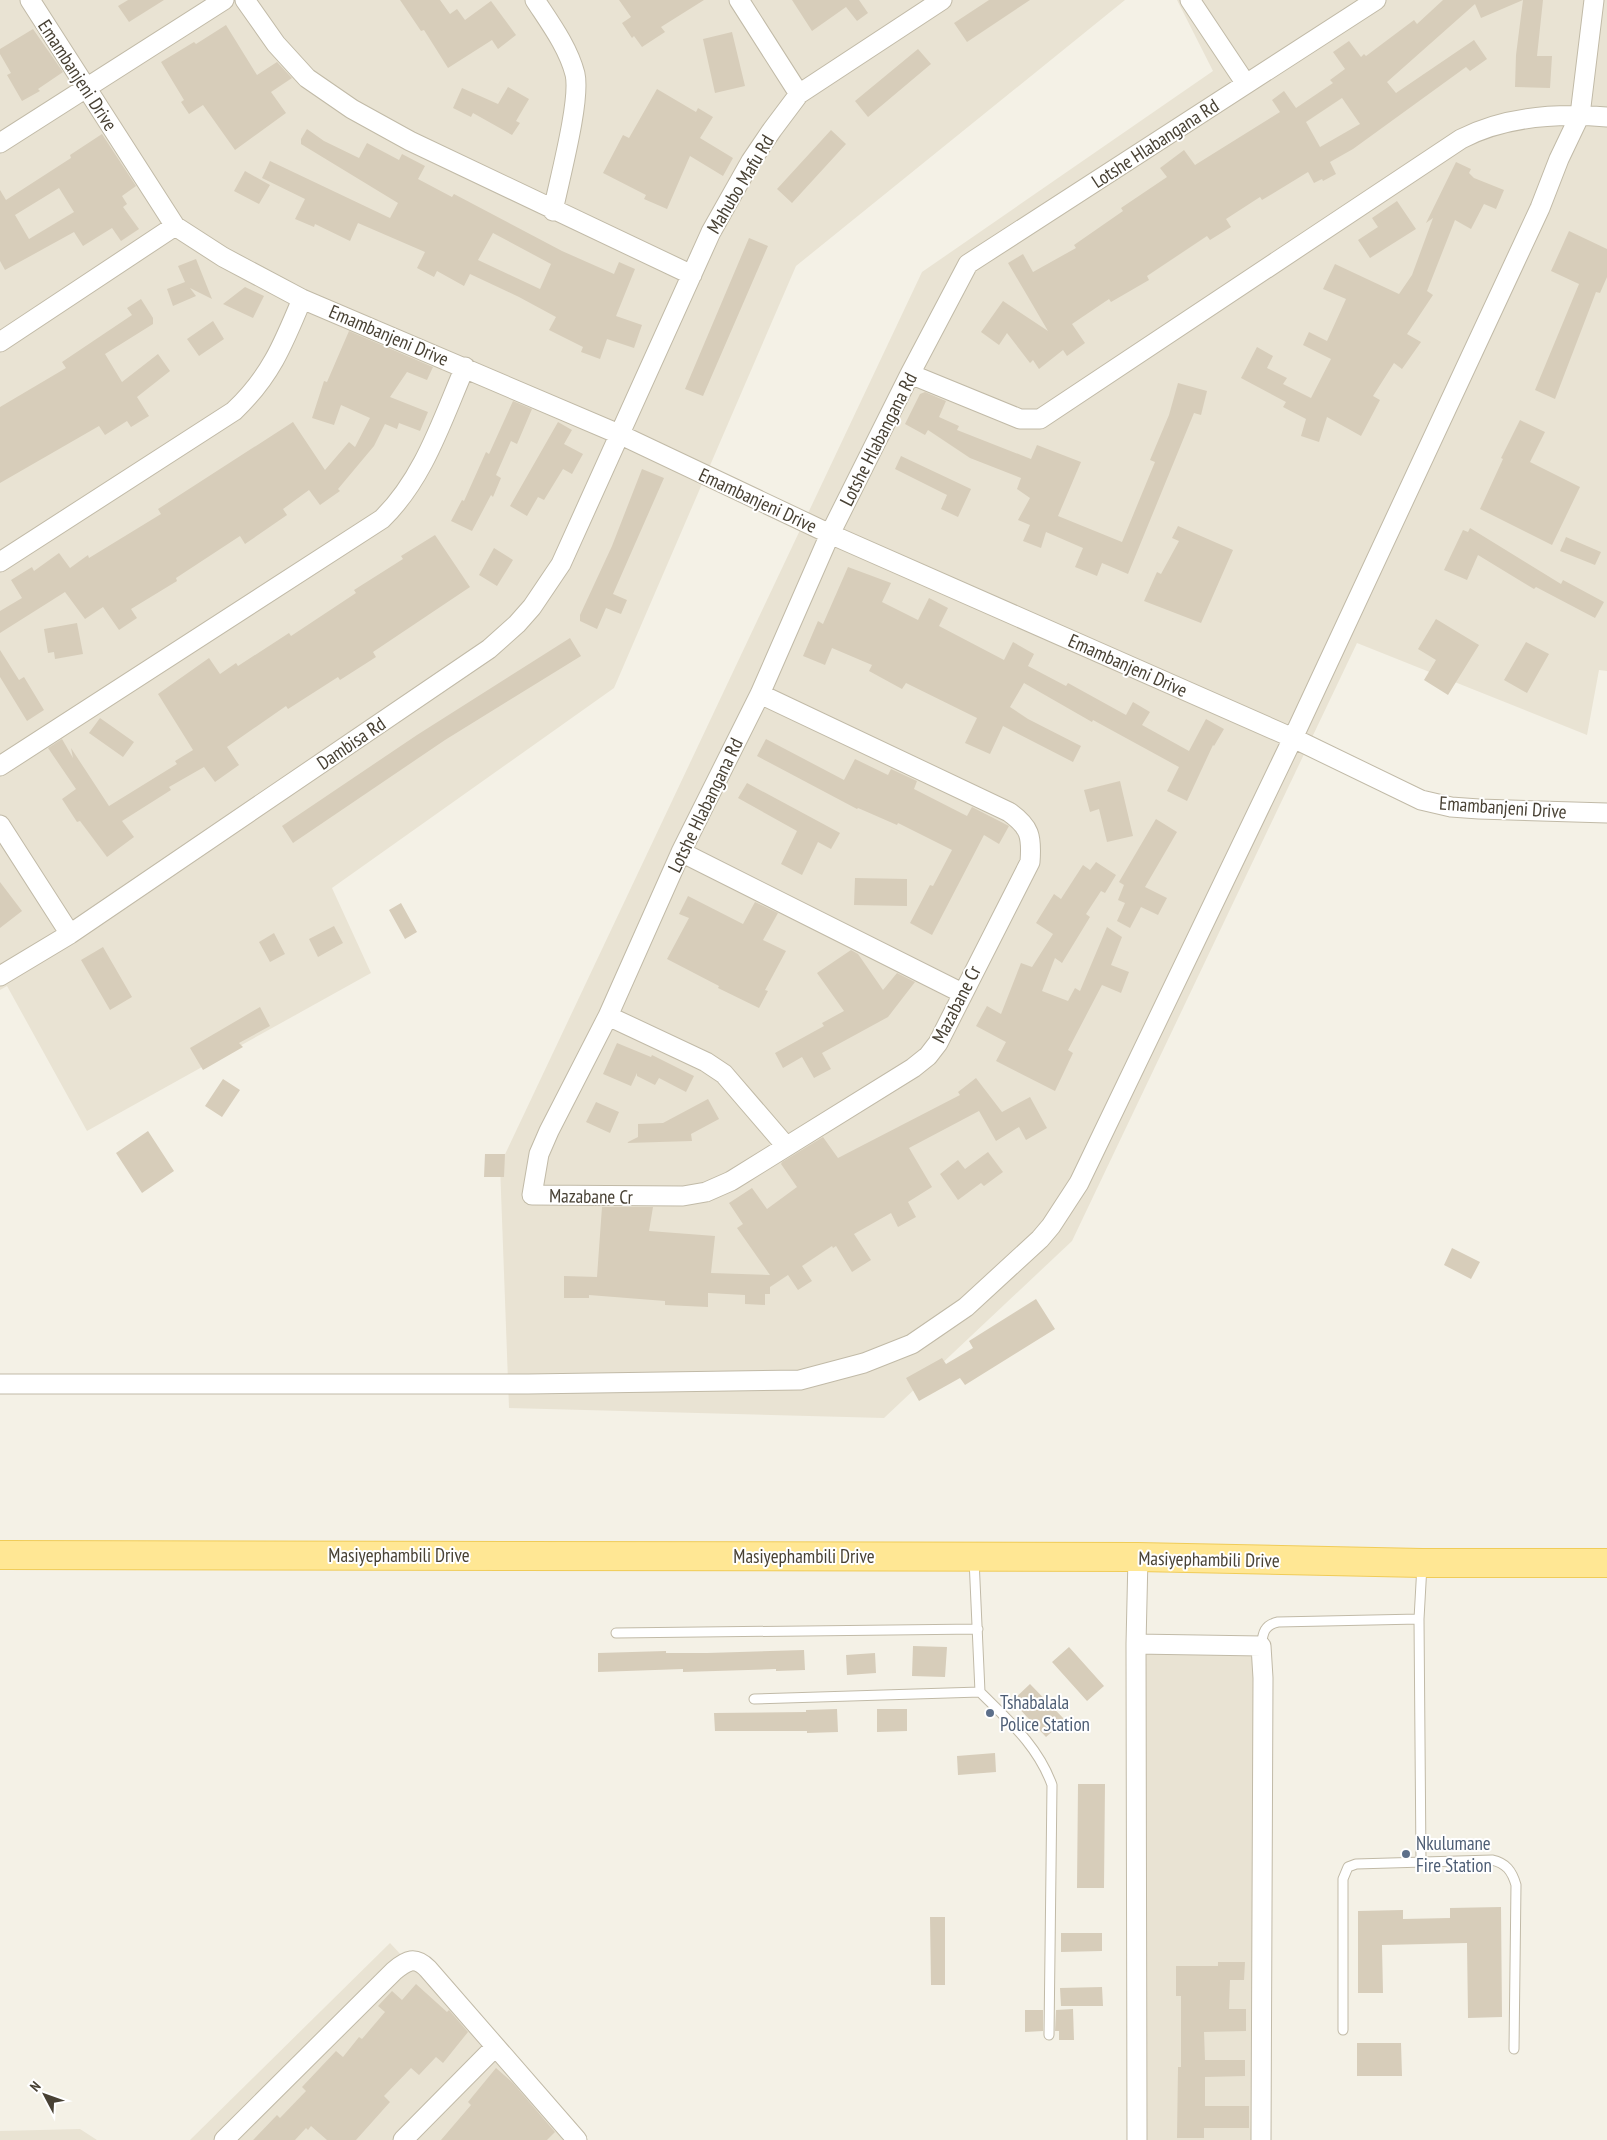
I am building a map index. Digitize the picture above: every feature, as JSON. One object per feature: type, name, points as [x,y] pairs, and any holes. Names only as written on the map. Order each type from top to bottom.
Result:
[{"type":"main road","name":"Masiyephambili Drive","points":[[0,1555],[974,1556],[1138,1557],[1422,1563],[1607,1563]]},
{"type":"street","name":"Emambanjeni Drive","points":[[30,0],[175,226],[223,257],[302,299],[621,435],[830,534],[1293,738],[1421,800],[1451,807],[1479,809],[1607,813]]},
{"type":"street","points":[[0,143],[224,0]]},
{"type":"street","points":[[245,0],[276,44],[307,78],[344,104],[410,141],[692,275]]},
{"type":"street","points":[[535,0],[564,46],[575,76],[575,103],[553,210]]},
{"type":"street","points":[[739,0],[799,94]]},
{"type":"street","name":"Mahubo Mafu Rd","points":[[621,435],[711,232],[751,161],[799,94],[942,0]]},
{"type":"street","points":[[1190,0],[1246,84]]},
{"type":"street","name":"Lotshe Hlabangana Rd","points":[[532,1195],[539,1154],[549,1131],[608,1016],[681,852],[760,694],[830,534],[910,374],[968,264],[1376,0]]},
{"type":"street","points":[[0,1384],[528,1384],[800,1380],[864,1363],[912,1344],[966,1308],[1040,1238],[1051,1226],[1074,1191],[1293,738],[1536,217],[1559,159],[1580,115],[1594,0]]},
{"type":"street","points":[[910,374],[1020,419],[1040,419],[1461,139],[1496,124],[1580,115],[1607,117]]},
{"type":"street","points":[[0,342],[175,226]]},
{"type":"street","points":[[0,562],[234,412],[268,374],[285,341],[302,299]]},
{"type":"street","points":[[0,766],[382,519],[399,503],[414,480],[465,367]]},
{"type":"street","name":"Dambisa Rd","points":[[0,976],[70,934],[489,649],[517,624],[548,585],[561,564],[621,435]]},
{"type":"street","name":"Mazabane Cr","points":[[532,1195],[658,1197],[706,1192],[731,1181],[913,1068],[928,1056],[938,1043],[1030,862],[1029,834],[1022,821],[1008,812],[760,694]]},
{"type":"street","points":[[0,825],[70,934]]},
{"type":"street","points":[[681,852],[962,993]]},
{"type":"street","points":[[608,1016],[706,1062],[724,1074],[786,1146]]},
{"type":"street","points":[[1137,2140],[1136,1644],[1138,1557]]},
{"type":"street","points":[[1136,1644],[1262,1646],[1261,2140]]},
{"type":"street","points":[[224,2140],[404,1962],[412,1960],[420,1962],[577,2140]]},
{"type":"street","points":[[403,2140],[495,2047]]},
{"type":"lane","points":[[974,1556],[980,1692],[1028,1740],[1046,1769],[1052,1785],[1049,2036]]},
{"type":"lane","points":[[1421,1862],[1419,1619],[1422,1563]]},
{"type":"lane","points":[[1262,1646],[1263,1631],[1269,1624],[1278,1622],[1419,1619]]},
{"type":"lane","points":[[616,1633],[978,1629]]},
{"type":"lane","points":[[754,1699],[980,1692]]},
{"type":"lane","points":[[1343,2030],[1344,1872],[1348,1867],[1356,1864],[1492,1860],[1506,1866],[1513,1874],[1516,1885],[1514,2049]]},
{"type":"shaded area","points":[[0,0],[1125,0],[796,266],[614,688],[332,888],[371,973],[87,1131],[7,986],[0,990]]},
{"type":"shaded area","points":[[1177,0],[1607,0],[1607,671],[1599,670],[1587,735],[1357,643],[1072,1241],[884,1418],[509,1408],[500,1165],[922,272],[1213,71]]},
{"type":"shaded area","points":[[1140,1648],[1259,1649],[1258,2140],[1140,2140]]},
{"type":"shaded area","points":[[390,1943],[574,2140],[190,2140]]},
{"type":"shaded area","points":[[80,2129],[97,2140],[0,2140],[0,2131]]},
{"type":"building","points":[[128,0],[164,0],[129,22],[118,6]]},
{"type":"building","points":[[400,0],[440,0],[450,14],[457,9],[465,20],[491,1],[516,35],[498,49],[492,40],[448,68],[424,30],[421,31]]},
{"type":"building","points":[[619,0],[704,0],[661,27],[665,32],[642,47],[634,36],[632,38],[622,23],[631,17]]},
{"type":"building","points":[[792,0],[859,0],[868,13],[857,21],[846,7],[812,31]]},
{"type":"building","points":[[989,0],[1030,0],[967,42],[954,23]]},
{"type":"building","points":[[1443,0],[1523,0],[1481,18],[1475,4],[1387,82],[1396,93],[1474,40],[1487,59],[1470,71],[1466,67],[1353,149],[1330,162],[1336,174],[1323,181],[1322,179],[1314,183],[1308,172],[1262,200],[1260,197],[1226,219],[1231,227],[1210,240],[1207,236],[1147,276],[1149,280],[1111,302],[1109,299],[1072,324],[1085,343],[1067,356],[1063,350],[1039,369],[1033,360],[1030,363],[1007,333],[999,345],[981,332],[1003,301],[1048,331],[1008,263],[1023,254],[1033,272],[1076,248],[1074,245],[1123,211],[1121,208],[1167,177],[1160,168],[1184,150],[1195,165],[1280,112],[1272,100],[1284,91],[1296,108],[1333,83],[1330,80],[1345,69],[1333,52],[1349,41],[1361,57],[1364,54],[1366,56],[1414,20],[1417,24]],"holes":[[[1342,98],[1360,124],[1320,147],[1306,122]]]},
{"type":"building","points":[[1523,0],[1543,0],[1537,56],[1552,56],[1550,88],[1515,87],[1516,55]]},
{"type":"building","points":[[226,25],[257,75],[277,62],[292,78],[271,92],[286,113],[235,150],[203,105],[189,114],[181,102],[184,100],[161,62],[194,42],[196,44]]},
{"type":"building","points":[[33,29],[63,72],[38,89],[40,91],[22,101],[7,75],[11,73],[0,54],[0,49]]},
{"type":"building","points":[[732,32],[745,86],[715,93],[703,39]]},
{"type":"building","points":[[918,49],[931,64],[868,117],[855,101]]},
{"type":"building","points":[[508,87],[529,99],[516,121],[520,123],[512,135],[473,113],[471,117],[453,108],[462,88],[498,104]]},
{"type":"building","points":[[657,89],[696,112],[698,108],[713,117],[700,138],[733,158],[723,176],[690,156],[667,209],[644,199],[646,195],[603,173],[623,135],[629,138]]},
{"type":"building","points":[[307,129],[324,141],[359,158],[367,143],[399,160],[402,154],[425,166],[418,179],[452,197],[454,194],[562,251],[614,274],[619,262],[635,269],[616,316],[642,325],[634,348],[607,339],[600,359],[581,352],[583,347],[549,330],[556,317],[519,297],[470,274],[464,286],[437,271],[434,277],[417,268],[425,252],[358,223],[350,241],[315,224],[314,227],[295,219],[305,199],[262,178],[270,161],[390,218],[398,203],[301,144],[301,139]],"holes":[[[493,233],[551,264],[540,289],[478,260]]]},
{"type":"building","points":[[831,130],[846,144],[792,203],[777,189]]},
{"type":"building","points":[[102,134],[136,186],[122,196],[127,204],[123,207],[139,229],[121,241],[112,228],[83,246],[74,232],[5,270],[0,261],[0,190],[6,200],[71,158],[70,155]],"holes":[[[59,188],[74,212],[29,239],[15,215]]]},
{"type":"building","points":[[1456,162],[1471,169],[1469,173],[1474,178],[1504,190],[1496,209],[1484,204],[1471,229],[1455,220],[1427,291],[1433,295],[1407,334],[1421,342],[1402,369],[1394,363],[1373,396],[1380,400],[1361,436],[1327,417],[1319,442],[1301,436],[1306,419],[1283,407],[1286,402],[1241,378],[1257,347],[1273,356],[1267,368],[1287,378],[1283,384],[1311,398],[1331,359],[1303,345],[1309,332],[1327,341],[1346,299],[1323,289],[1335,264],[1399,294],[1412,275],[1433,218],[1426,223]]},
{"type":"building","points":[[245,171],[270,185],[259,204],[234,191]]},
{"type":"building","points":[[1397,201],[1416,229],[1370,258],[1358,240],[1378,227],[1372,218]]},
{"type":"building","points":[[1569,231],[1607,249],[1607,277],[1600,293],[1596,292],[1555,399],[1535,390],[1579,284],[1551,271]]},
{"type":"building","points":[[749,238],[768,246],[703,396],[685,389]]},
{"type":"building","points":[[196,259],[212,299],[190,288],[196,296],[173,306],[167,289],[185,282],[178,266]]},
{"type":"building","points":[[245,287],[264,296],[253,318],[223,304]]},
{"type":"building","points":[[141,299],[153,318],[153,324],[105,354],[122,382],[158,354],[170,371],[137,397],[149,416],[131,427],[127,421],[105,435],[99,426],[0,483],[0,407],[66,368],[62,362],[132,315],[127,308]]},
{"type":"building","points":[[213,321],[224,339],[199,356],[187,339]]},
{"type":"building","points":[[349,331],[433,367],[427,380],[407,372],[390,397],[428,412],[420,431],[399,423],[397,429],[385,424],[374,446],[338,489],[340,491],[320,505],[309,490],[283,509],[287,515],[245,544],[240,536],[176,578],[177,581],[131,609],[137,618],[119,630],[103,607],[85,619],[65,592],[0,633],[0,611],[22,598],[11,580],[32,567],[34,571],[59,553],[70,568],[88,555],[89,558],[161,514],[158,509],[293,422],[325,470],[349,442],[355,447],[370,418],[341,405],[334,425],[312,418],[324,381],[327,382]]},
{"type":"building","points":[[1178,383],[1207,391],[1201,415],[1194,413],[1128,574],[1102,563],[1097,576],[1075,567],[1083,548],[1046,532],[1041,548],[1023,541],[1030,525],[1018,520],[1030,498],[1017,489],[1021,478],[970,458],[928,430],[925,435],[905,424],[920,394],[925,392],[946,401],[939,417],[959,426],[957,430],[1031,459],[1037,445],[1081,462],[1058,516],[1122,542],[1155,462],[1150,460],[1169,415]]},
{"type":"building","points":[[513,401],[532,409],[517,444],[511,441],[496,475],[501,478],[493,497],[491,495],[472,531],[451,521],[462,500],[464,501],[486,452],[489,454]]},
{"type":"building","points":[[1520,420],[1545,432],[1530,462],[1580,487],[1552,545],[1480,509],[1503,459],[1501,458]]},
{"type":"building","points":[[558,422],[572,430],[564,444],[583,454],[572,474],[563,469],[544,500],[538,497],[527,516],[510,506]]},
{"type":"building","points":[[901,456],[971,489],[958,517],[941,509],[947,495],[895,469]]},
{"type":"building","points":[[642,469],[664,478],[613,594],[627,600],[621,614],[606,608],[597,629],[580,621],[580,615],[612,546]]},
{"type":"building","points":[[1178,526],[1233,550],[1201,623],[1144,601],[1157,572],[1161,574],[1179,541],[1172,538]]},
{"type":"building","points":[[1470,528],[1561,584],[1563,580],[1604,602],[1595,618],[1536,587],[1534,589],[1478,555],[1467,580],[1444,570],[1463,530],[1468,532]]},
{"type":"building","points":[[435,535],[470,587],[373,652],[376,657],[340,680],[338,677],[288,709],[286,706],[227,747],[239,765],[215,782],[204,767],[169,787],[171,790],[122,821],[134,837],[107,857],[80,821],[77,822],[62,799],[76,789],[48,748],[62,739],[73,758],[71,748],[109,806],[177,764],[175,761],[193,750],[158,694],[209,658],[220,674],[236,663],[238,666],[289,633],[291,636],[356,593],[354,590],[403,559],[401,556]]},
{"type":"building","points":[[1566,537],[1601,552],[1595,565],[1560,551]]},
{"type":"building","points":[[494,548],[513,560],[497,586],[479,575]]},
{"type":"building","points":[[848,567],[891,583],[882,602],[918,620],[929,598],[948,608],[939,626],[1004,660],[1013,642],[1034,654],[1028,666],[1066,686],[1068,683],[1126,715],[1133,702],[1150,712],[1142,725],[1189,751],[1206,719],[1224,729],[1213,745],[1187,801],[1167,791],[1179,767],[1093,720],[1092,722],[1024,683],[1010,707],[1028,719],[1081,746],[1073,762],[1003,726],[990,754],[965,743],[977,718],[906,683],[902,689],[869,671],[872,665],[832,648],[825,665],[803,656],[818,621],[823,624]]},
{"type":"building","points":[[1436,619],[1479,645],[1448,695],[1424,680],[1436,660],[1418,649]]},
{"type":"building","points":[[77,623],[83,654],[55,659],[54,652],[48,653],[44,629]]},
{"type":"building","points":[[570,638],[581,656],[445,740],[293,843],[282,826],[417,735]]},
{"type":"building","points":[[1526,642],[1549,654],[1527,693],[1504,680]]},
{"type":"building","points":[[0,650],[19,680],[24,677],[44,710],[27,721],[0,677]]},
{"type":"building","points":[[100,718],[134,742],[123,757],[89,733]]},
{"type":"building","points":[[766,739],[844,780],[855,759],[888,775],[891,769],[917,781],[914,789],[967,816],[972,807],[1009,826],[999,844],[984,835],[932,935],[910,923],[930,885],[933,886],[952,850],[898,823],[897,825],[857,809],[757,756]]},
{"type":"building","points":[[1120,781],[1133,836],[1107,842],[1099,809],[1090,812],[1084,790]]},
{"type":"building","points":[[747,783],[840,833],[831,849],[818,842],[802,875],[781,864],[797,831],[738,798]]},
{"type":"building","points":[[1156,819],[1177,832],[1145,887],[1167,898],[1158,915],[1141,907],[1130,928],[1117,921],[1125,903],[1118,900],[1124,885],[1119,882]]},
{"type":"building","points":[[1096,862],[1116,875],[1105,893],[1101,891],[1086,914],[1090,917],[1062,963],[1055,958],[1042,991],[1068,1001],[1075,988],[1080,991],[1107,927],[1122,937],[1111,965],[1129,972],[1121,993],[1102,985],[1068,1050],[1073,1053],[1055,1091],[996,1061],[1006,1042],[976,1026],[987,1006],[1001,1014],[1021,963],[1032,967],[1053,934],[1036,923],[1054,894],[1061,899],[1083,865],[1090,870]]},
{"type":"building","points":[[855,878],[907,879],[907,906],[854,905]]},
{"type":"building","points":[[0,882],[22,911],[0,928]]},
{"type":"building","points":[[688,896],[743,924],[755,902],[778,913],[763,940],[786,951],[765,990],[768,991],[759,1008],[718,988],[719,986],[667,959],[689,918],[679,914]]},
{"type":"building","points":[[401,903],[417,932],[405,939],[389,910]]},
{"type":"building","points":[[334,926],[343,943],[318,957],[309,939]]},
{"type":"building","points":[[274,933],[285,954],[270,962],[259,942]]},
{"type":"building","points":[[103,947],[132,997],[110,1010],[81,960]]},
{"type":"building","points":[[851,950],[858,954],[883,990],[897,973],[915,982],[888,1017],[822,1053],[831,1069],[814,1078],[802,1057],[783,1068],[775,1053],[824,1026],[822,1023],[844,1011],[817,973]]},
{"type":"building","points":[[260,1007],[270,1026],[239,1043],[243,1047],[203,1070],[190,1048]]},
{"type":"building","points":[[617,1043],[651,1057],[652,1055],[694,1076],[686,1092],[659,1078],[655,1085],[637,1076],[637,1073],[631,1086],[603,1074]]},
{"type":"building","points":[[976,1078],[1002,1112],[1030,1097],[1047,1128],[1026,1140],[1019,1127],[996,1141],[979,1111],[909,1148],[932,1187],[908,1202],[916,1217],[898,1227],[891,1213],[854,1234],[871,1260],[852,1272],[836,1246],[833,1248],[832,1246],[802,1266],[812,1281],[798,1290],[788,1275],[770,1287],[770,1294],[765,1294],[765,1305],[745,1304],[745,1295],[708,1293],[708,1307],[665,1305],[665,1301],[589,1295],[589,1298],[564,1298],[564,1276],[597,1277],[602,1207],[653,1207],[649,1231],[715,1236],[711,1273],[770,1275],[737,1228],[743,1224],[729,1203],[752,1188],[767,1209],[797,1187],[781,1164],[782,1162],[823,1137],[838,1158],[960,1095],[958,1092]]},
{"type":"building","points":[[223,1079],[240,1090],[222,1117],[205,1106]]},
{"type":"building","points":[[708,1099],[719,1119],[691,1134],[692,1141],[626,1143],[638,1137],[638,1124],[663,1123]]},
{"type":"building","points":[[596,1102],[619,1112],[610,1133],[586,1122]]},
{"type":"building","points":[[148,1131],[174,1171],[142,1193],[116,1153]]},
{"type":"building","points":[[988,1152],[1003,1172],[984,1186],[981,1183],[958,1200],[940,1174],[958,1160],[965,1169]]},
{"type":"building","points":[[485,1154],[505,1154],[504,1177],[484,1177]]},
{"type":"building","points":[[1452,1248],[1480,1262],[1471,1279],[1444,1265]]},
{"type":"building","points":[[1036,1299],[1055,1329],[965,1385],[960,1378],[919,1401],[906,1378],[942,1358],[946,1364],[973,1348],[969,1341]]},
{"type":"building","points":[[913,1646],[947,1647],[945,1677],[912,1676]]},
{"type":"building","points":[[1069,1647],[1104,1686],[1087,1701],[1052,1662]]},
{"type":"building","points":[[804,1650],[805,1670],[683,1672],[683,1669],[598,1672],[598,1653],[666,1651],[666,1653],[707,1653]]},
{"type":"building","points":[[875,1653],[876,1673],[847,1675],[846,1655]]},
{"type":"building","points":[[1030,1684],[1065,1720],[1046,1737],[1012,1701]]},
{"type":"building","points":[[837,1709],[838,1732],[715,1731],[714,1713],[806,1712],[806,1710]]},
{"type":"building","points":[[877,1709],[907,1709],[907,1731],[877,1732]]},
{"type":"building","points":[[995,1753],[996,1772],[958,1775],[957,1756]]},
{"type":"building","points":[[1078,1784],[1105,1784],[1104,1888],[1077,1888]]},
{"type":"building","points":[[1501,1907],[1502,2017],[1468,2018],[1467,1943],[1382,1945],[1383,1993],[1358,1993],[1358,1911],[1403,1910],[1403,1919],[1450,1918],[1450,1908]]},
{"type":"building","points":[[930,1917],[945,1917],[945,1985],[931,1985]]},
{"type":"building","points":[[1061,1933],[1102,1933],[1102,1951],[1061,1952]]},
{"type":"building","points":[[1218,1962],[1245,1962],[1244,1980],[1230,1980],[1229,2009],[1246,2009],[1246,2031],[1204,2032],[1205,2060],[1245,2060],[1245,2076],[1205,2077],[1205,2106],[1249,2106],[1249,2128],[1204,2128],[1204,2138],[1177,2138],[1178,2067],[1181,2067],[1181,1996],[1176,1996],[1176,1966],[1218,1966]]},
{"type":"building","points":[[416,1984],[447,2012],[449,2010],[468,2032],[443,2063],[436,2057],[419,2075],[411,2068],[384,2096],[390,2102],[356,2140],[327,2140],[311,2126],[308,2130],[306,2128],[295,2140],[253,2140],[277,2115],[280,2118],[306,2091],[302,2087],[336,2051],[343,2057],[359,2037],[362,2039],[385,2012],[378,2006],[392,1991],[402,2000]]},
{"type":"building","points":[[1102,1987],[1103,2006],[1061,2006],[1060,1988]]},
{"type":"building","points":[[1073,2009],[1074,2040],[1059,2040],[1059,2031],[1055,2031],[1056,2010]]},
{"type":"building","points":[[1025,2010],[1043,2010],[1043,2031],[1025,2032]]},
{"type":"building","points":[[1357,2043],[1401,2043],[1402,2076],[1357,2076]]},
{"type":"building","points":[[496,2068],[513,2083],[555,2132],[547,2140],[441,2140],[471,2105],[468,2102]]},
{"type":"place","name":"Tshabalala Police Station","points":[[990,1713]]},
{"type":"place","name":"Nkulumane Fire Station","points":[[1406,1854]]}]
